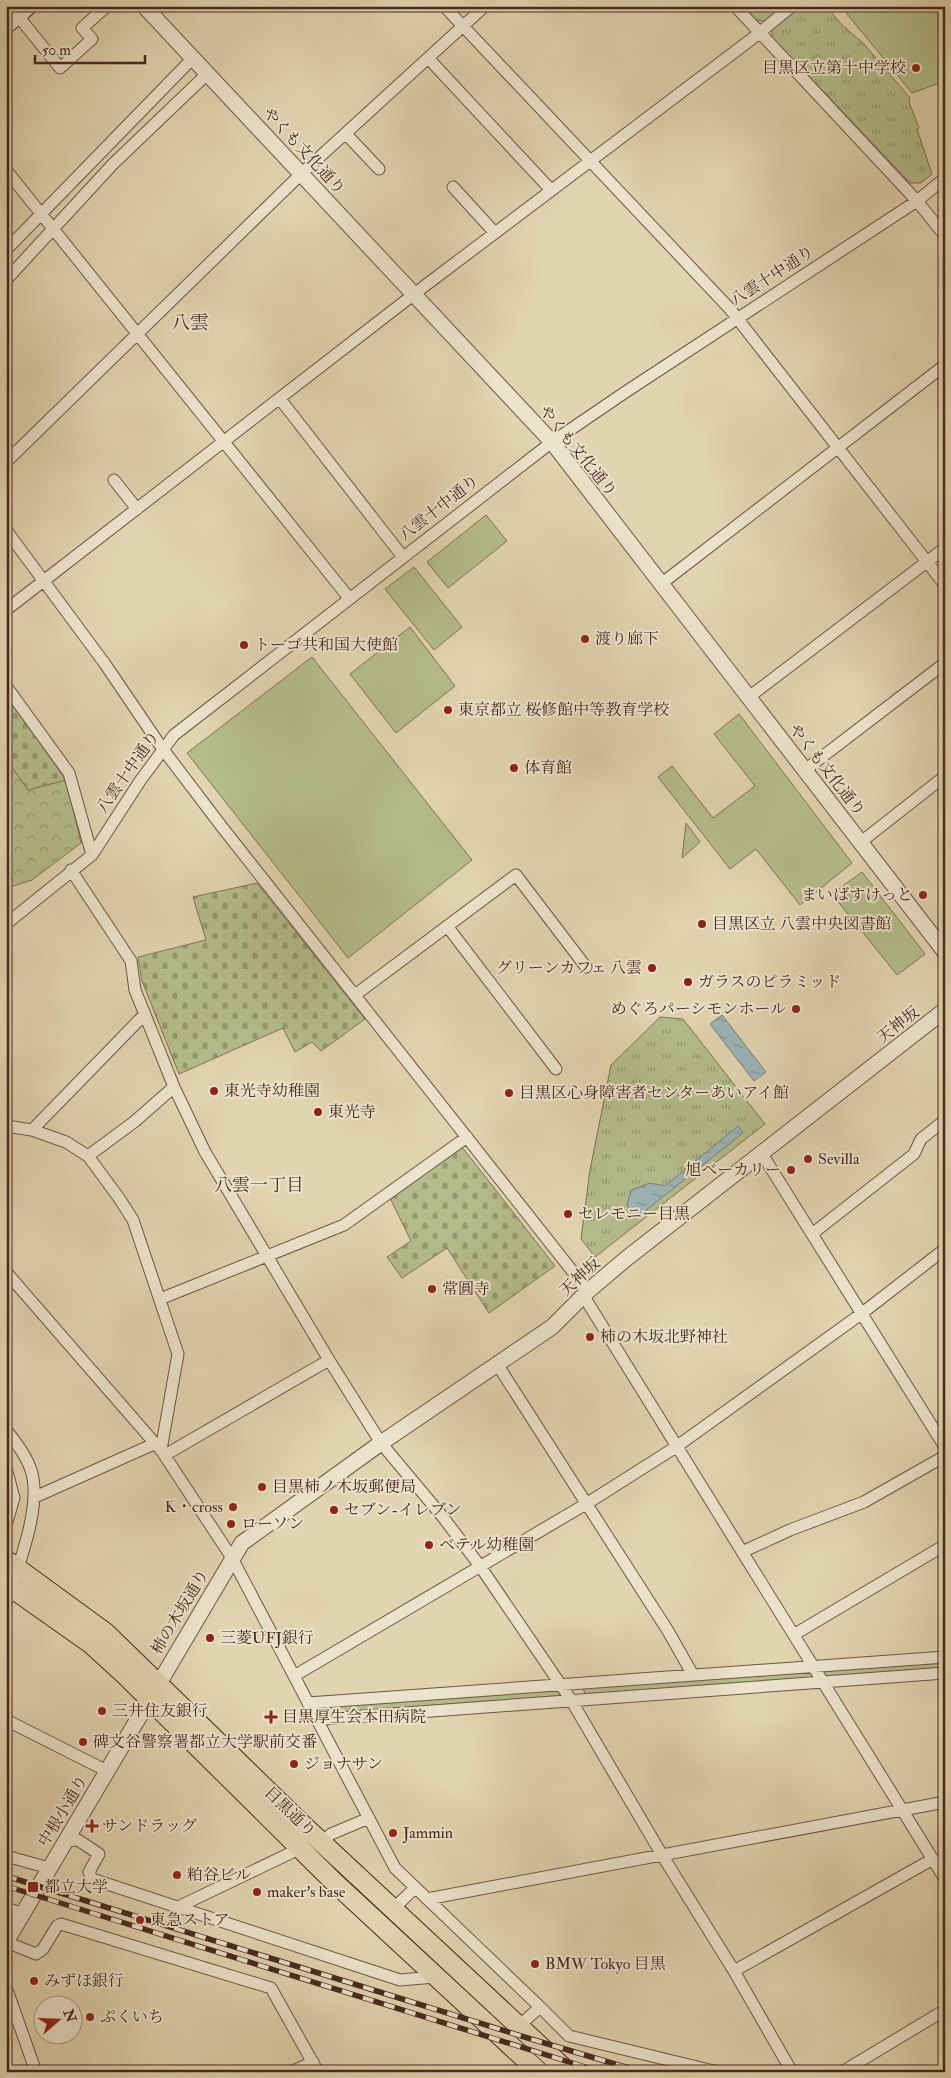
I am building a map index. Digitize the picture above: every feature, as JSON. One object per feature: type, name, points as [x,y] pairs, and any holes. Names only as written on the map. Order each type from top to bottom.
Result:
[{"type":"main road","name":"目黒通り","points":[[12,1564],[106,1633],[154,1690],[301,1848],[435,1977],[539,2072]]},
{"type":"main road","name":"目黒通り","points":[[8,1592],[91,1644],[154,1690],[321,1842],[568,2072]]},
{"type":"street","points":[[18,16],[60,68],[92,39],[82,28],[107,6]]},
{"type":"street","name":"やくも文化通り","points":[[144,6],[552,442],[945,952]]},
{"type":"street","points":[[444,6],[730,309],[837,449],[945,585]]},
{"type":"street","points":[[6,462],[301,174],[485,6]]},
{"type":"street","points":[[735,6],[917,200],[945,236]]},
{"type":"street","points":[[6,610],[413,295],[792,6]]},
{"type":"street","points":[[428,58],[551,190]]},
{"type":"street","points":[[6,250],[192,59]]},
{"type":"street","points":[[6,280],[113,164],[207,74]]},
{"type":"street","points":[[346,134],[379,169]]},
{"type":"street","points":[[6,170],[349,598]]},
{"type":"street","name":"八雲十中通り","points":[[6,924],[92,855],[162,748],[174,735],[552,442],[917,200],[945,178]]},
{"type":"street","points":[[453,187],[495,233]]},
{"type":"street","points":[[661,584],[945,365]]},
{"type":"street","points":[[280,399],[403,557]]},
{"type":"street","points":[[114,480],[137,509]]},
{"type":"street","points":[[6,530],[105,664],[162,748],[467,1137],[586,1293],[676,1447],[795,1634],[945,1879]]},
{"type":"street","points":[[750,697],[945,548]]},
{"type":"street","points":[[805,770],[945,663]]},
{"type":"street","points":[[6,686],[69,773],[92,855]]},
{"type":"street","points":[[861,842],[945,776]]},
{"type":"street","points":[[71,870],[131,961],[135,990],[174,1087],[205,1152],[329,1360],[381,1443],[442,1516],[480,1566],[571,1700],[662,1855],[734,1971],[792,2072]]},
{"type":"street","points":[[355,994],[516,875],[586,967]]},
{"type":"street","points":[[447,926],[556,1069]]},
{"type":"street","name":"天神坂","points":[[232,1558],[246,1540],[381,1443],[558,1322],[586,1293],[627,1258],[945,1010]]},
{"type":"street","points":[[32,1130],[145,1014]]},
{"type":"street","points":[[88,1156],[134,1122],[174,1087]]},
{"type":"street","points":[[812,1234],[914,1154],[921,1139],[945,1120]]},
{"type":"street","points":[[6,1126],[32,1130],[66,1142],[88,1156],[133,1220],[178,1354],[160,1450]]},
{"type":"street","points":[[160,1299],[344,1225],[467,1137]]},
{"type":"street","points":[[762,1154],[945,1447]]},
{"type":"street","points":[[294,1676],[586,1504],[676,1447],[861,1314],[945,1249]]},
{"type":"street","points":[[6,1272],[100,1378],[160,1450],[232,1558],[395,1868],[570,2036],[718,2072]]},
{"type":"street","points":[[35,1497],[160,1450],[329,1360]]},
{"type":"street","points":[[497,1364],[668,1631],[693,1675]]},
{"type":"street","points":[[6,1430],[17,1444],[31,1470],[35,1497],[12,1564],[8,1592]]},
{"type":"street","points":[[742,1552],[790,1530],[864,1502],[945,1456]]},
{"type":"street","points":[[6,1468],[14,1498],[6,1525]]},
{"type":"street","points":[[795,1634],[945,1545]]},
{"type":"street","name":"柿の木坂通り","points":[[154,1690],[232,1558]]},
{"type":"street","points":[[308,1703],[945,1657]]},
{"type":"street","points":[[318,1722],[324,1719],[945,1673]]},
{"type":"street","name":"中根小通り","points":[[6,1942],[154,1690]]},
{"type":"street","points":[[6,1720],[107,1771]]},
{"type":"street","points":[[427,1899],[945,1802]]},
{"type":"street","points":[[321,1842],[331,1834],[369,1818]]},
{"type":"street","points":[[66,1841],[78,1840],[99,1854],[89,1872],[92,1879],[400,1980],[435,1977]]},
{"type":"street","points":[[178,1907],[301,1848]]},
{"type":"street","points":[[6,1856],[50,1868]]},
{"type":"street","points":[[734,1971],[933,1859]]},
{"type":"street","points":[[393,1909],[415,1888]]},
{"type":"street","points":[[6,1908],[23,1914]]},
{"type":"street","points":[[6,1942],[36,1954],[43,1949],[57,1926],[61,1924],[271,1988],[316,2067],[291,2072]]},
{"type":"street","points":[[6,1987],[36,2072]]},
{"type":"street","points":[[519,2026],[540,2007]]},
{"type":"street","points":[[842,2072],[945,2010]]},
{"type":"green space","points":[[741,6],[826,6],[842,25],[864,44],[910,98],[909,102],[919,128],[917,129],[932,174],[921,183],[910,183],[772,37],[772,29],[765,21],[754,20]]},
{"type":"green space","name":"目黒区立第十中学校","points":[[847,6],[945,6],[945,81],[912,93],[847,14]]},
{"type":"green space","points":[[486,515],[507,541],[448,588],[427,562]]},
{"type":"green space","points":[[414,567],[462,627],[434,650],[385,589]]},
{"type":"green space","points":[[410,627],[455,686],[396,733],[350,674]]},
{"type":"green space","points":[[312,657],[472,860],[348,958],[187,753]]},
{"type":"green space","points":[[6,695],[66,780],[28,790],[6,759]]},
{"type":"green space","points":[[739,714],[852,863],[800,905],[756,849],[730,869],[658,777],[672,766],[713,818],[755,786],[714,734]]},
{"type":"green space","points":[[6,754],[29,786],[64,771],[81,843],[32,880],[7,888]]},
{"type":"green space","points":[[686,823],[700,842],[682,858]]},
{"type":"green space","points":[[862,872],[925,954],[897,975],[832,894]]},
{"type":"green space","points":[[257,883],[365,1019],[321,1051],[312,1042],[295,1052],[283,1028],[179,1074],[142,981],[138,957],[206,940],[193,897]]},
{"type":"green space","points":[[660,1017],[683,1019],[765,1124],[595,1257],[581,1239],[590,1170],[611,1065]]},
{"type":"green space","points":[[462,1147],[555,1266],[489,1313],[447,1248],[402,1278],[387,1257],[411,1241],[390,1198]]},
{"type":"green space","points":[[945,1660],[945,1670],[830,1679],[824,1676],[823,1671]]},
{"type":"green space","points":[[811,1672],[812,1677],[810,1679],[585,1694],[583,1688]]},
{"type":"green space","points":[[556,1689],[561,1695],[559,1698],[326,1714],[320,1712],[319,1707]]},
{"type":"water","points":[[722,1015],[766,1072],[754,1081],[710,1024]]},
{"type":"water","points":[[738,1126],[743,1133],[635,1219],[627,1205],[631,1190],[650,1183],[665,1186]]},
{"type":"railway","points":[[6,1876],[642,2072]]},
{"type":"railway","points":[[6,1886],[601,2072]]},
{"type":"place","name":"目黒区立第十中学校","points":[[916,68]]},
{"type":"place","name":"渡り廊下","points":[[585,639]]},
{"type":"place","name":"トーゴ共和国大使館","points":[[244,645]]},
{"type":"place","name":"東京都立 桜修館中等教育学校","points":[[448,710]]},
{"type":"place","name":"体育館","points":[[514,768]]},
{"type":"place","name":"まいばすけっと","points":[[923,895]]},
{"type":"place","name":"目黒区立 八雲中央図書館","points":[[702,924]]},
{"type":"place","name":"グリーンカフェ 八雲","points":[[652,968]]},
{"type":"place","name":"ガラスのピラミッド","points":[[688,982]]},
{"type":"place","name":"めぐろパーシモンホール","points":[[796,1009]]},
{"type":"place","name":"東光寺幼稚園","points":[[214,1091]]},
{"type":"place","name":"目黒区心身障害者センターあいアイ館","points":[[509,1093]]},
{"type":"place","name":"東光寺","points":[[318,1112]]},
{"type":"place","name":"Sevilla","points":[[808,1159]]},
{"type":"place","name":"旭ベーカリー","points":[[791,1170]]},
{"type":"place","name":"セレモニー目黒","points":[[568,1214]]},
{"type":"place","name":"常圓寺","points":[[432,1289]]},
{"type":"place","name":"柿の木坂北野神社","points":[[590,1337]]},
{"type":"place","name":"目黒柿ノ木坂郵便局","points":[[262,1487]]},
{"type":"place","name":"K・cross","points":[[233,1507]]},
{"type":"place","name":"セブン-イレブン","points":[[334,1510]]},
{"type":"place","name":"ローソン","points":[[231,1524]]},
{"type":"place","name":"ベテル幼稚園","points":[[429,1545]]},
{"type":"place","name":"三菱UFJ銀行","points":[[210,1638]]},
{"type":"place","name":"三井住友銀行","points":[[102,1711]]},
{"type":"place","name":"目黒厚生会本田病院","points":[[271,1717]]},
{"type":"place","name":"碑文谷警察署都立大学駅前交番","points":[[83,1742]]},
{"type":"place","name":"ジョナサン","points":[[294,1764]]},
{"type":"place","name":"サンドラッグ","points":[[92,1826]]},
{"type":"place","name":"Jammin","points":[[393,1833]]},
{"type":"place","name":"粕谷ビル","points":[[177,1875]]},
{"type":"place","name":"都立大学","points":[[33,1887]]},
{"type":"place","name":"maker's base","points":[[257,1892]]},
{"type":"place","name":"東急ストア","points":[[140,1920]]},
{"type":"place","name":"BMW Tokyo 目黒","points":[[535,1964]]},
{"type":"place","name":"みずほ銀行","points":[[34,1981]]},
{"type":"place","name":"ぷくいち","points":[[90,2017]]},
{"type":"district","name":"八雲","points":[[190,323]]},
{"type":"district","name":"八雲一丁目","points":[[259,1185]]}]
